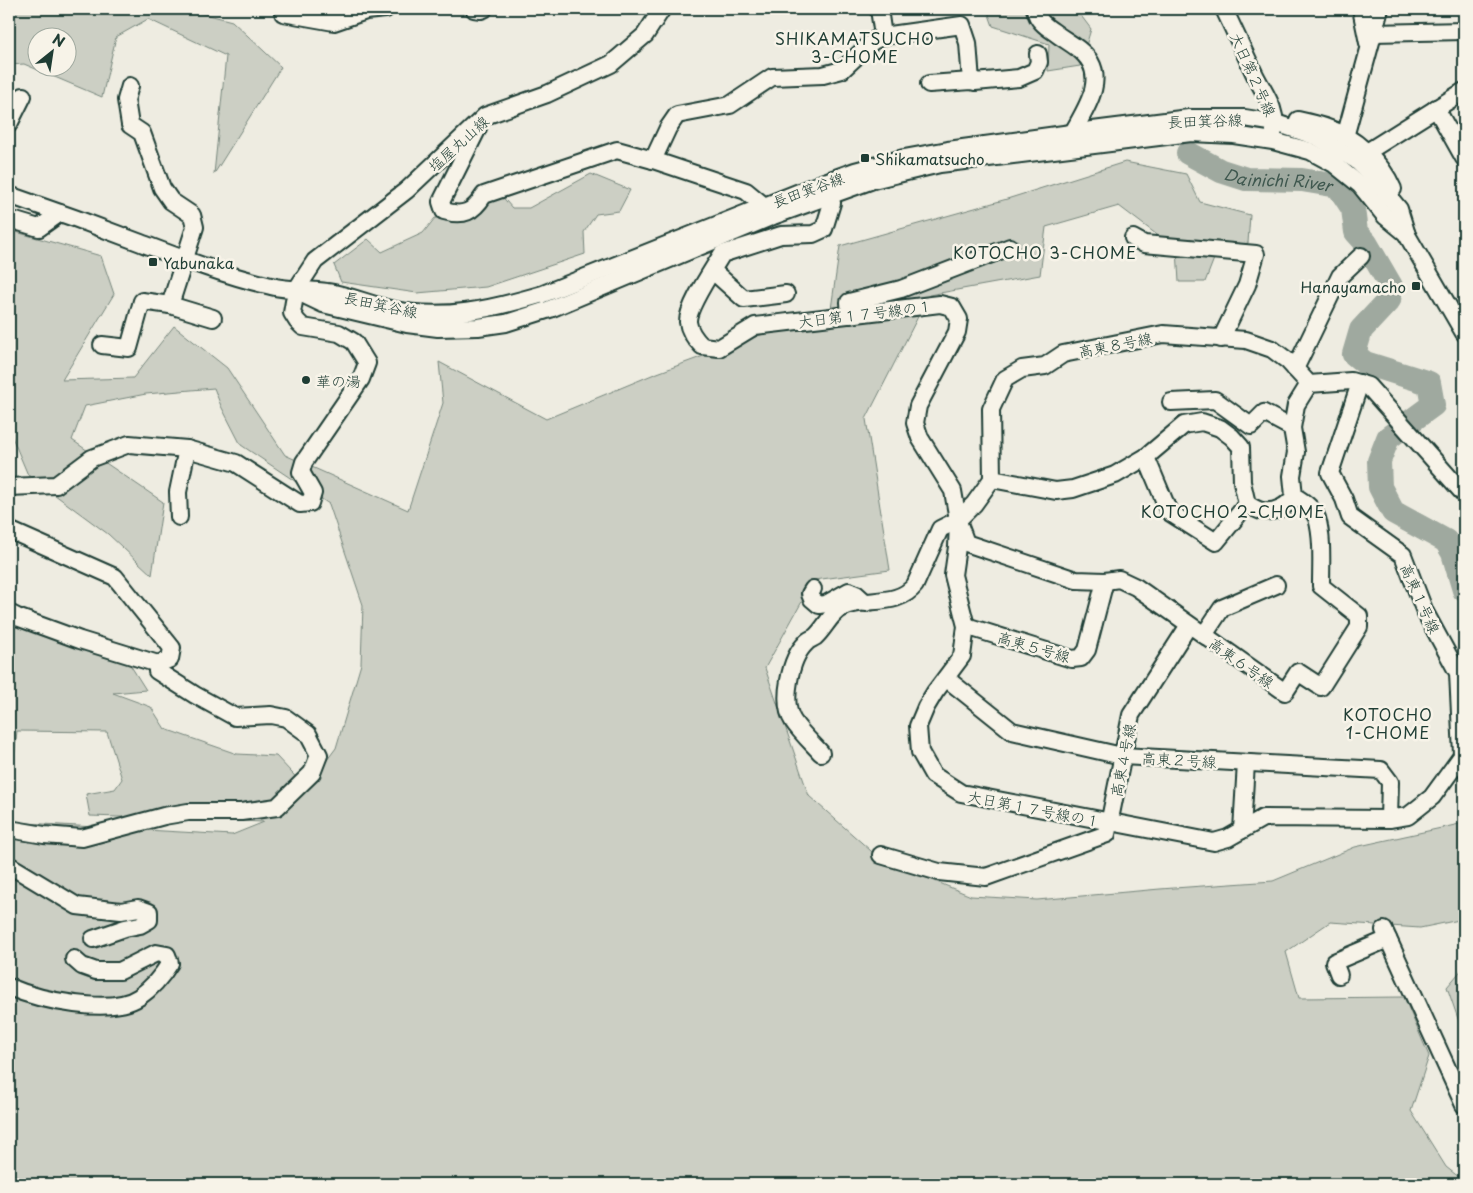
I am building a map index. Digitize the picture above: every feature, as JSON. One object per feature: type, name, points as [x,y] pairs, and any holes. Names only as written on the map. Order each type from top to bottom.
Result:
[{"type":"street","points":[[284,9],[283,13],[334,22],[366,11],[386,9]]},
{"type":"street","points":[[474,9],[484,9]]},
{"type":"street","name":"塩屋丸山線","points":[[296,290],[314,261],[407,190],[485,116],[547,94],[612,64],[645,35],[662,9]]},
{"type":"street","points":[[878,9],[883,36]]},
{"type":"street","points":[[1035,9],[1037,17],[1048,28],[1086,56],[1095,71],[1094,91],[1072,134]]},
{"type":"street","name":"大日第２号線","points":[[1224,9],[1271,105],[1276,123],[1273,141]]},
{"type":"street","points":[[1361,9],[1371,39]]},
{"type":"street","points":[[1345,137],[1380,9]]},
{"type":"street","points":[[654,160],[668,128],[677,115],[730,104],[772,77],[823,75],[842,70],[873,41],[883,36],[962,25],[968,43],[971,81]]},
{"type":"street","points":[[1371,39],[1464,31]]},
{"type":"street","points":[[929,84],[1020,78],[1036,71],[1040,62],[1038,54]]},
{"type":"street","points":[[130,86],[126,100],[130,125],[142,133],[162,188],[171,201],[192,215],[195,227],[185,260],[179,272],[170,305]]},
{"type":"street","points":[[1367,152],[1464,92]]},
{"type":"street","points":[[9,124],[23,96]]},
{"type":"street","points":[[1436,108],[1464,158]]},
{"type":"street","points":[[485,116],[441,202],[444,211],[458,215],[476,208],[484,195],[616,150],[654,160],[746,192],[763,205]]},
{"type":"street","name":"長田箕谷線","points":[[9,195],[185,260],[270,286],[327,292],[390,309],[409,312],[446,313],[484,310],[543,294],[763,205],[855,171],[904,158],[948,150],[1188,118],[1245,118],[1276,123],[1317,137],[1357,161],[1399,209],[1407,234],[1464,333]]},
{"type":"street","points":[[1276,123],[1297,120],[1326,127],[1367,152],[1380,166],[1391,184],[1396,194],[1399,209]]},
{"type":"street","name":"長田箕谷線","points":[[296,290],[323,304],[407,324],[438,328],[478,328],[506,323],[550,309],[772,216],[873,180],[940,164],[1190,133],[1234,135],[1273,141],[1310,151],[1334,164],[1360,185],[1385,216],[1407,234]]},
{"type":"street","points":[[786,294],[744,299],[713,271],[722,254],[781,235],[813,234],[824,229],[832,203],[826,196]]},
{"type":"street","points":[[9,219],[39,228],[60,213]]},
{"type":"street","points":[[1134,238],[1144,244],[1256,254],[1247,285],[1221,338]]},
{"type":"street","points":[[850,315],[849,302],[900,289],[1010,247]]},
{"type":"street","points":[[1295,369],[1340,276],[1361,256]]},
{"type":"street","name":"大日第１７号線の１","points":[[713,271],[692,308],[688,322],[694,337],[702,346],[719,348],[755,326],[940,304],[952,307],[959,319],[957,332],[918,406],[915,424],[920,438],[953,491],[958,520],[953,575],[966,626],[962,656],[926,707],[918,726],[920,752],[933,774],[961,793],[1214,842],[1228,838],[1263,818],[1389,818],[1408,816],[1432,797],[1463,753]]},
{"type":"street","points":[[9,487],[56,484],[92,458],[129,444],[187,449],[236,463],[300,504],[310,504],[313,493],[302,472],[304,462],[362,379],[367,363],[354,342],[339,333],[303,327],[297,321],[292,313],[296,290]]},
{"type":"street","points":[[102,345],[129,348],[142,301],[170,305],[214,318]]},
{"type":"street","name":"高東８号線","points":[[992,479],[991,409],[1005,379],[1022,369],[1045,366],[1062,354],[1163,334],[1246,340],[1272,348],[1309,384]]},
{"type":"street","points":[[1247,504],[1262,511],[1279,509],[1290,503],[1294,496],[1292,476],[1296,452],[1292,428],[1296,405],[1309,384],[1351,381],[1365,386],[1464,494]]},
{"type":"street","name":"高東１号線","points":[[1365,386],[1330,474],[1344,499],[1350,517],[1403,555],[1425,612],[1458,673],[1463,753]]},
{"type":"street","points":[[1171,402],[1215,400],[1251,426],[1264,413],[1292,428]]},
{"type":"street","points":[[821,753],[793,720],[786,700],[796,656],[806,642],[815,637],[835,612],[853,604],[898,598],[909,593],[915,585],[940,529],[958,520],[974,504],[992,479],[1056,491],[1073,489],[1115,475],[1146,457],[1184,425],[1202,422],[1220,428],[1241,447],[1242,482],[1247,504]]},
{"type":"street","points":[[179,517],[178,492],[187,449]]},
{"type":"street","points":[[1146,457],[1169,512],[1216,542],[1247,504]]},
{"type":"street","name":"高東６号線","points":[[958,520],[966,544],[1076,580],[1105,581],[1119,579],[1136,587],[1285,692],[1298,672],[1321,687],[1359,627],[1359,616],[1321,586],[1320,540],[1316,517],[1305,502],[1294,496]]},
{"type":"street","points":[[9,530],[115,576],[172,648],[170,659],[158,664],[80,640],[17,618],[9,613]]},
{"type":"street","name":"高東５号線","points":[[966,626],[1072,659],[1081,658],[1087,650],[1105,581]]},
{"type":"street","points":[[1204,635],[1222,608],[1276,585]]},
{"type":"street","points":[[813,589],[810,594],[812,599],[819,605],[826,604],[838,595],[850,591],[866,602]]},
{"type":"street","name":"高東４号線","points":[[1110,823],[1131,715],[1189,625]]},
{"type":"street","points":[[9,829],[44,835],[82,838],[164,816],[188,812],[241,812],[277,808],[312,773],[319,755],[308,734],[286,718],[271,715],[236,717],[195,695],[157,671],[158,664]]},
{"type":"street","name":"高東２号線","points":[[947,678],[1012,731],[1122,756],[1381,770],[1390,782],[1389,818]]},
{"type":"street","points":[[1242,830],[1246,762]]},
{"type":"street","points":[[881,855],[940,872],[986,877],[1107,834],[1110,823]]},
{"type":"street","points":[[9,865],[77,906],[121,911],[138,908],[149,912],[149,920],[140,925],[124,928],[93,939]]},
{"type":"street","points":[[1339,975],[1334,962],[1386,934],[1464,1106]]},
{"type":"street","points":[[9,988],[48,1000],[79,1006],[123,1004],[139,998],[161,978],[170,963],[167,955],[156,953],[120,971],[96,971],[82,966],[74,959]]},
{"type":"shaded area","points":[[9,9],[199,9],[201,13],[232,21],[281,67],[214,174],[226,56],[148,19],[116,37],[102,97],[57,78],[78,78],[78,28],[28,28],[28,66],[24,64],[9,65]]},
{"type":"shaded area","points":[[987,9],[1076,9],[1091,29],[1080,66],[1048,71],[1049,44],[993,26]]},
{"type":"shaded area","points":[[1125,162],[1186,174],[1200,202],[1250,215],[1248,243],[1217,251],[1205,282],[1179,282],[1177,250],[1119,206],[1046,227],[1040,275],[929,295],[866,419],[890,570],[814,580],[765,668],[809,796],[879,858],[971,896],[1037,900],[1273,881],[1355,847],[1464,823],[1464,919],[1420,928],[1330,922],[1286,952],[1299,998],[1404,997],[1429,1056],[1411,1111],[1446,1167],[1464,1181],[1464,1184],[9,1184],[9,822],[232,835],[264,822],[90,816],[86,794],[115,789],[122,779],[107,732],[17,731],[11,785],[9,785],[9,613],[129,663],[146,690],[113,693],[151,707],[165,729],[237,754],[276,756],[306,788],[336,748],[361,664],[363,605],[329,504],[241,445],[214,388],[146,394],[85,406],[72,440],[163,502],[152,575],[108,534],[28,475],[9,430],[9,230],[101,256],[114,294],[62,380],[133,378],[174,326],[227,368],[285,455],[408,510],[443,403],[439,362],[546,419],[652,375],[831,309],[840,246],[1007,199]]},
{"type":"shaded area","points":[[591,174],[630,190],[619,211],[596,214],[584,232],[585,254],[486,287],[417,293],[341,282],[334,265],[368,239],[382,252],[423,233],[435,218],[456,222],[480,211],[485,199],[500,194],[512,208],[529,208]]},
{"type":"shaded area","points":[[1464,967],[1464,1036],[1447,987]]},
{"type":"waterway","name":"Dainichi River","points":[[1188,153],[1221,171],[1246,179],[1302,180],[1338,186],[1353,209],[1356,232],[1366,243],[1391,286],[1389,300],[1361,330],[1354,354],[1365,363],[1429,383],[1433,405],[1388,438],[1379,461],[1380,487],[1393,512],[1446,541],[1453,553],[1464,590]]},
{"type":"place","name":"Shikamatsucho","points":[[865,158]]},
{"type":"place","name":"Yabunaka","points":[[153,262]]},
{"type":"place","name":"Hanayamacho","points":[[1416,286]]},
{"type":"place","name":"華の湯","points":[[306,380]]},
{"type":"district","name":"SHIKAMATSUCHO 3-CHOME","points":[[855,47]]},
{"type":"district","name":"KOTOCHO 3-CHOME","points":[[1045,252]]},
{"type":"district","name":"KOTOCHO 2-CHOME","points":[[1233,511]]},
{"type":"district","name":"KOTOCHO 1-CHOME","points":[[1388,723]]}]
